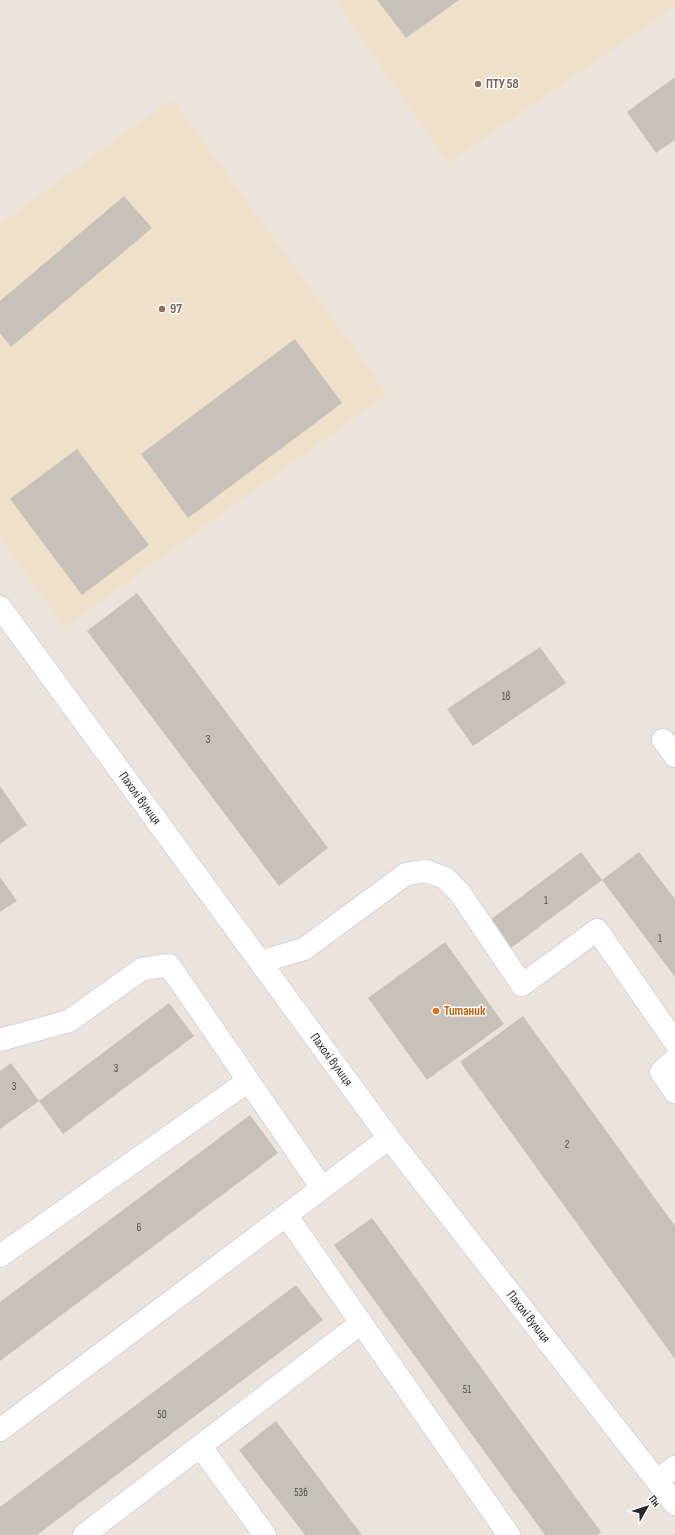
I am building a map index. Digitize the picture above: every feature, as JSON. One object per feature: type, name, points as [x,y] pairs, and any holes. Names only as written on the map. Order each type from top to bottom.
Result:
[{"type":"street","name":"Пахолі вулиця","points":[[0,607],[389,1138],[658,1480],[675,1504]]},
{"type":"street","points":[[260,962],[304,949],[406,874],[426,871],[445,878],[460,893],[522,985],[597,930],[675,1042]]},
{"type":"street","points":[[0,1040],[69,1021],[142,968],[169,965],[322,1188]]},
{"type":"street","points":[[675,1058],[661,1072],[675,1092]]},
{"type":"street","points":[[0,1256],[248,1081]]},
{"type":"street","points":[[0,1430],[389,1138]]},
{"type":"street","points":[[286,1215],[509,1535]]},
{"type":"street","points":[[84,1535],[361,1323]]},
{"type":"street","points":[[200,1446],[265,1535]]},
{"type":"street","points":[[658,1480],[675,1467]]},
{"type":"shaded area","name":"ПТУ 58","points":[[336,0],[675,0],[675,6],[448,163]]},
{"type":"shaded area","name":"97","points":[[172,99],[387,394],[65,627],[0,537],[0,224]]},
{"type":"building","points":[[377,0],[459,0],[406,38]]},
{"type":"building","points":[[675,77],[675,140],[656,153],[627,112]]},
{"type":"building","points":[[124,196],[152,228],[11,347],[0,333],[0,301]]},
{"type":"building","points":[[295,339],[342,403],[188,518],[141,454]]},
{"type":"building","points":[[77,449],[149,545],[82,595],[10,499]]},
{"type":"building","points":[[137,593],[328,848],[279,886],[87,631]]},
{"type":"building","points":[[540,647],[566,683],[473,746],[447,709]]},
{"type":"building","points":[[0,786],[27,825],[0,844]]},
{"type":"building","points":[[581,852],[602,880],[511,948],[490,920]]},
{"type":"building","points":[[639,852],[675,899],[675,977],[602,880]]},
{"type":"building","points":[[0,877],[17,901],[0,912]]},
{"type":"building","name":"Титаник","points":[[445,942],[504,1024],[427,1080],[368,998]]},
{"type":"building","points":[[169,1003],[194,1036],[63,1134],[39,1101]]},
{"type":"building","points":[[523,1016],[675,1226],[675,1359],[460,1062]]},
{"type":"building","points":[[11,1063],[39,1101],[0,1129],[0,1071]]},
{"type":"building","points":[[250,1115],[278,1153],[0,1361],[0,1302]]},
{"type":"building","points":[[372,1218],[601,1532],[597,1535],[545,1535],[334,1245]]},
{"type":"building","points":[[296,1285],[323,1320],[37,1535],[0,1535],[0,1507]]},
{"type":"building","points":[[276,1421],[362,1535],[305,1535],[239,1450]]},
{"type":"place","name":"ПТУ 58","points":[[478,84]]},
{"type":"place","name":"97","points":[[162,309]]},
{"type":"place","name":"Титаник","points":[[436,1011]]}]
